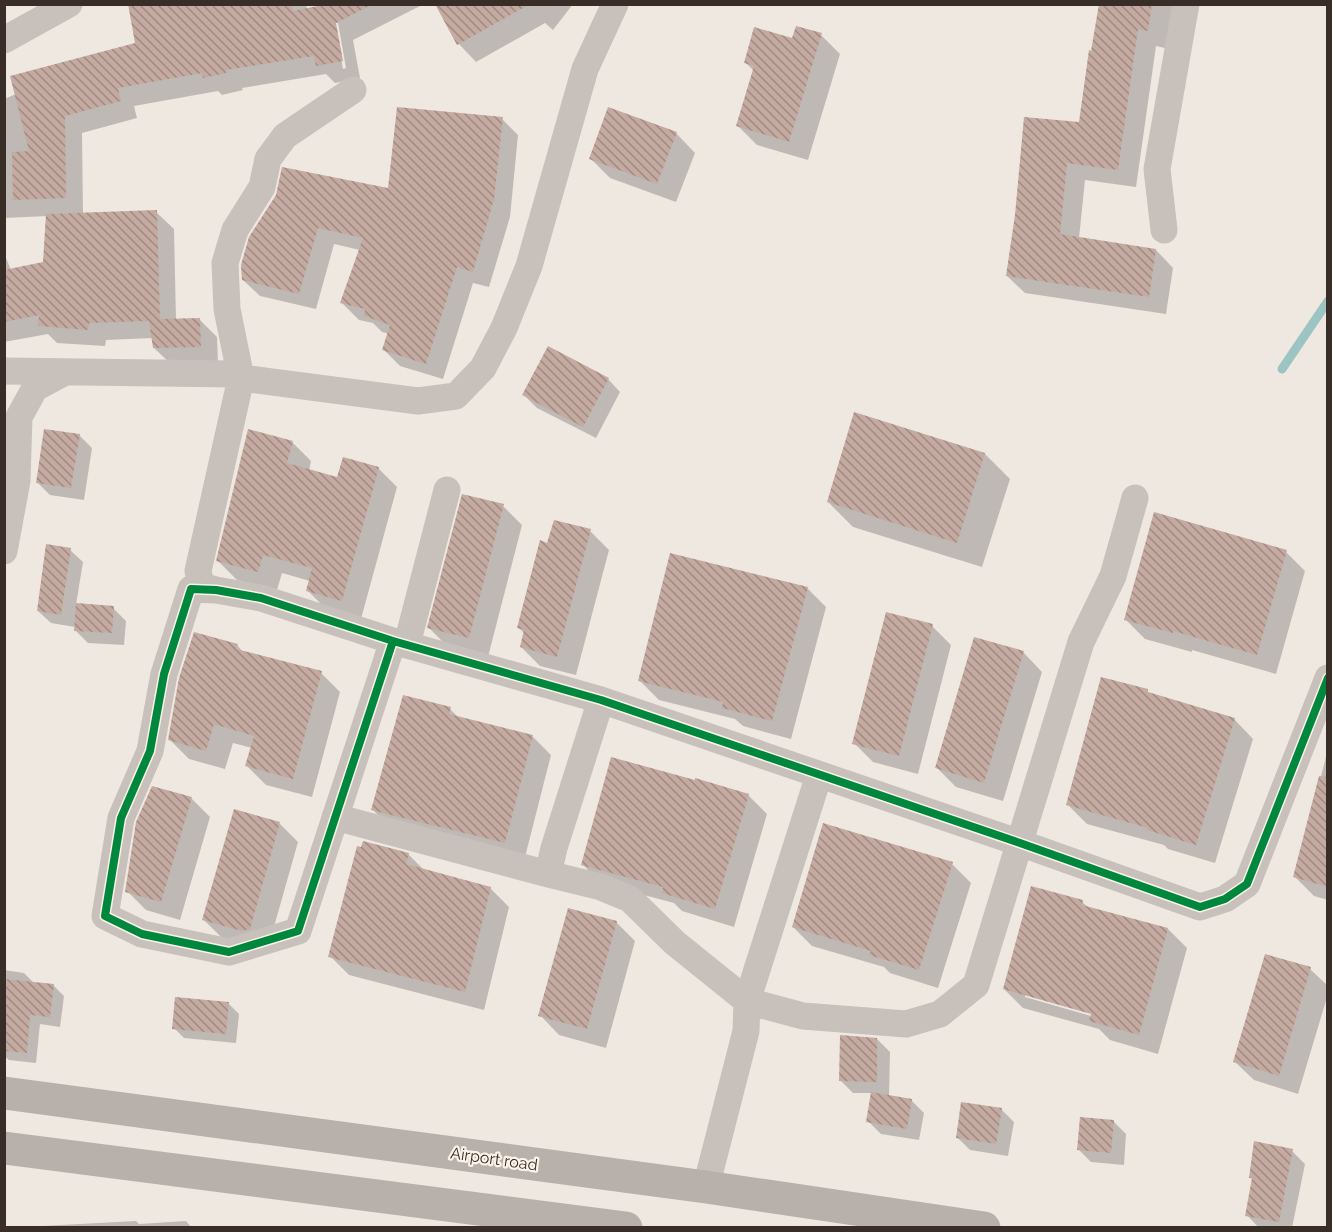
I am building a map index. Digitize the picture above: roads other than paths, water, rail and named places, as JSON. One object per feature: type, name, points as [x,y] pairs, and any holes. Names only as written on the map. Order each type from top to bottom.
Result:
[{"type":"main road","name":"Airport road","points":[[4,1093],[706,1187],[984,1227]]},
{"type":"main road","points":[[5,1150],[626,1227]]},
{"type":"street","points":[[4,40],[69,4]]},
{"type":"street","points":[[4,371],[234,374],[241,378],[418,401],[456,396],[483,368],[504,328],[529,266],[585,69],[615,4]]},
{"type":"street","points":[[1164,230],[1157,169],[1185,4]]},
{"type":"street","points":[[353,90],[285,136],[268,159],[262,187],[235,230],[225,263],[227,309],[241,378],[198,571],[201,586],[261,598],[400,643],[601,700],[1200,907],[1225,899],[1247,884],[1328,678]]},
{"type":"street","points":[[4,550],[17,481],[20,417],[35,388],[65,372]]},
{"type":"street","points":[[4,451],[17,481]]},
{"type":"street","points":[[216,590],[191,589],[164,674],[150,751],[121,818],[105,916],[142,934],[229,952],[298,931],[335,817],[400,643],[447,490]]},
{"type":"street","points":[[335,817],[601,887],[630,899],[675,943],[747,1001],[803,1016],[906,1024],[940,1014],[976,985],[1081,642],[1113,576],[1135,498]]},
{"type":"street","points":[[548,874],[554,848],[601,700]]},
{"type":"street","points":[[706,1187],[746,1031],[747,1001],[819,775]]},
{"type":"waterway","points":[[1282,369],[1328,301]]}]
